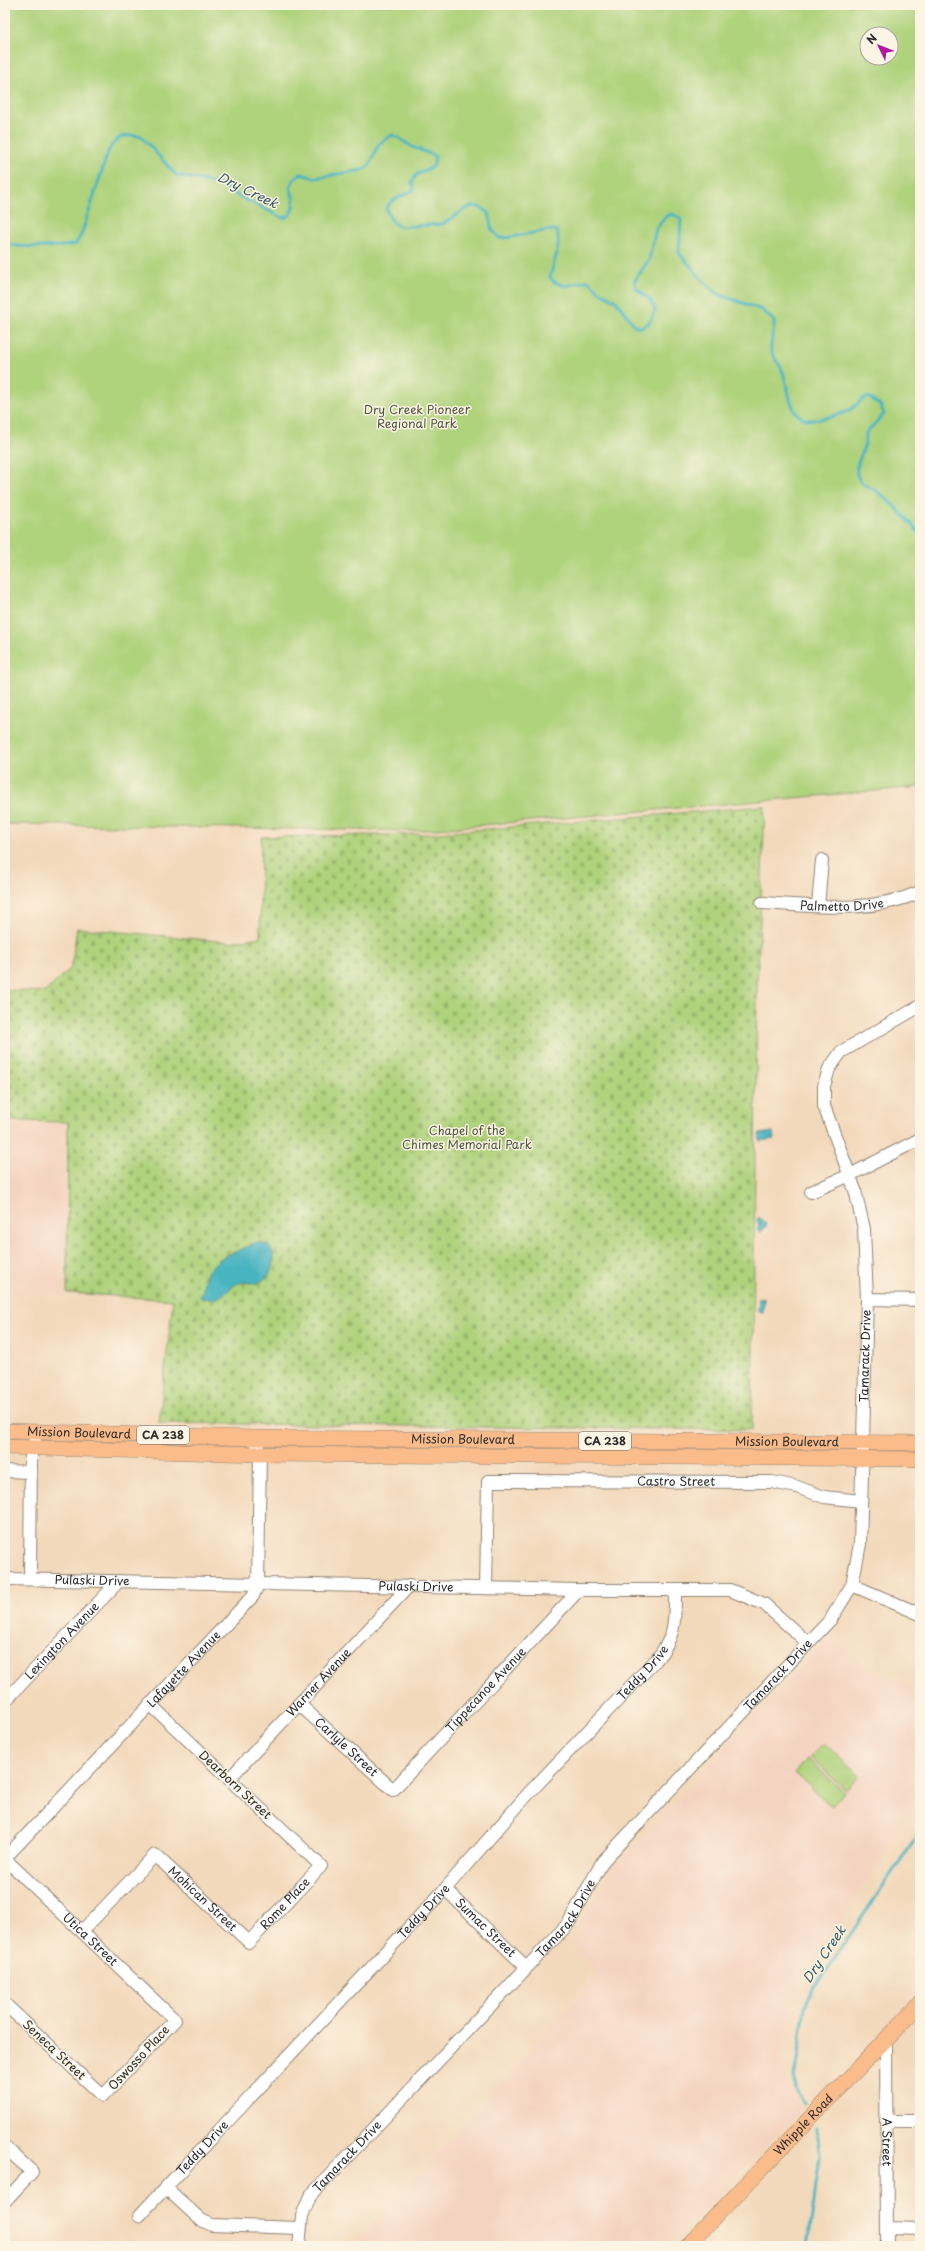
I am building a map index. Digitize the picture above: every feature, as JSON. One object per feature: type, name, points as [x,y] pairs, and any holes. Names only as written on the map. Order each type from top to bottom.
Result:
[{"type":"main road","name":"Mission Boulevard","points":[[5,1431],[255,1438],[920,1443]]},
{"type":"main road","name":"Mission Boulevard","points":[[5,1447],[260,1454],[920,1460]]},
{"type":"main road","name":"Whipple Road","points":[[687,2246],[886,2038],[918,2008]]},
{"type":"street","points":[[818,906],[822,860]]},
{"type":"street","name":"Palmetto Drive","points":[[762,903],[863,907],[905,899],[920,892]]},
{"type":"street","name":"Tamarack Drive","points":[[299,2246],[299,2228],[305,2207],[314,2192],[568,1924],[603,1861],[831,1619],[852,1585],[860,1544],[867,1299],[864,1229],[850,1175],[824,1106],[824,1086],[829,1069],[841,1052],[920,1006]]},
{"type":"street","points":[[811,1192],[850,1175],[920,1139]]},
{"type":"street","points":[[867,1299],[920,1300]]},
{"type":"street","points":[[30,1580],[30,1448],[39,1431]]},
{"type":"street","name":"Lafayette Avenue","points":[[5,1858],[253,1596],[258,1584],[260,1454],[255,1438]]},
{"type":"street","points":[[5,1471],[30,1472]]},
{"type":"street","name":"Castro Street","points":[[486,1588],[488,1481],[772,1482],[797,1487],[824,1497],[861,1501]]},
{"type":"street","name":"Pulaski Drive","points":[[5,1579],[579,1590],[730,1590],[753,1598],[764,1604],[808,1643]]},
{"type":"street","name":"Lexington Avenue","points":[[5,1702],[119,1581]]},
{"type":"street","points":[[852,1585],[920,1614]]},
{"type":"street","name":"Warner Avenue","points":[[229,1779],[409,1586]]},
{"type":"street","name":"Tippecanoe Avenue","points":[[393,1790],[579,1590]]},
{"type":"street","name":"Teddy Drive","points":[[139,2216],[445,1889],[512,1811],[666,1648],[675,1626],[675,1590]]},
{"type":"street","name":"Dearborn Street","points":[[150,1704],[321,1866]]},
{"type":"street","name":"Carlyle Street","points":[[299,1704],[393,1790]]},
{"type":"street","name":"Mohican Street","points":[[82,1931],[155,1855],[249,1942]]},
{"type":"street","name":"Utica Street","points":[[5,1858],[175,2020]]},
{"type":"street","name":"Rome Place","points":[[249,1942],[321,1866]]},
{"type":"street","name":"Sumac Street","points":[[445,1889],[526,1967]]},
{"type":"street","name":"Seneca Street","points":[[5,2004],[103,2096]]},
{"type":"street","name":"Oswosso Place","points":[[103,2096],[175,2020]]},
{"type":"street","name":"A Street","points":[[886,2038],[887,2246]]},
{"type":"street","points":[[886,2121],[920,2121]]},
{"type":"street","points":[[5,2147],[32,2172],[5,2201]]},
{"type":"street","points":[[166,2188],[201,2220],[212,2225],[299,2228]]},
{"type":"street","points":[[887,2228],[920,2229]]},
{"type":"shaded area","points":[[5,1124],[65,1125],[65,1295],[5,1293]]},
{"type":"shaded area","points":[[830,1636],[863,1666],[920,1690],[920,1802],[906,1818],[797,1989],[791,2010],[781,2061],[791,2093],[802,2108],[667,2246],[355,2246],[589,1986],[595,1970],[572,1942],[613,1869]]},
{"type":"green space","name":"Dry Creek Pioneer Regional Park","points":[[5,5],[920,5],[920,787],[414,831],[5,824]]},
{"type":"green space","name":"Chapel of the Chimes Memorial Park","points":[[765,806],[757,987],[752,1430],[159,1423],[173,1300],[67,1293],[68,1122],[5,1121],[5,990],[45,992],[71,968],[77,928],[230,942],[260,937],[261,837],[426,834]]},
{"type":"green space","points":[[824,1743],[859,1776],[846,1790],[810,1757]]},
{"type":"green space","points":[[808,1759],[844,1792],[831,1806],[795,1773]]},
{"type":"water","points":[[773,1132],[774,1139],[760,1141],[759,1134]]},
{"type":"water","points":[[759,1217],[767,1225],[760,1233],[757,1230],[759,1226],[757,1220]]},
{"type":"water","points":[[260,1242],[272,1251],[274,1257],[272,1269],[263,1280],[256,1284],[242,1282],[238,1283],[223,1295],[215,1299],[202,1299],[200,1296],[203,1292],[204,1281],[207,1273],[213,1266],[228,1255]]},
{"type":"water","points":[[759,1298],[764,1299],[763,1312],[758,1311]]},
{"type":"waterway","name":"Dry Creek","points":[[5,244],[40,247],[76,244],[82,233],[108,152],[114,142],[121,137],[130,135],[141,136],[176,175],[220,184],[240,197],[283,218],[289,216],[293,206],[293,195],[290,188],[293,180],[301,174],[315,178],[362,170],[369,166],[379,144],[392,135],[412,147],[429,153],[435,157],[432,167],[417,175],[412,181],[414,190],[392,201],[386,208],[388,214],[396,225],[399,227],[443,224],[465,209],[474,206],[482,208],[490,215],[491,228],[499,238],[556,230],[558,235],[558,247],[550,277],[554,282],[565,286],[586,281],[590,282],[599,291],[616,301],[636,327],[640,327],[649,322],[655,309],[651,301],[635,287],[635,280],[649,260],[656,229],[665,217],[672,214],[680,218],[681,221],[679,253],[705,283],[718,294],[762,310],[774,321],[771,345],[772,352],[782,370],[793,407],[797,414],[803,418],[812,420],[825,418],[848,411],[868,397],[881,406],[884,414],[866,433],[865,445],[857,468],[858,478],[860,481],[878,492],[905,517],[920,534]]},
{"type":"waterway","name":"Dry Creek","points":[[804,2104],[795,2090],[794,2078],[805,2008],[813,1988],[920,1831]]},
{"type":"waterway","name":"Dry Creek","points":[[808,2246],[820,2156],[817,2128]]}]
